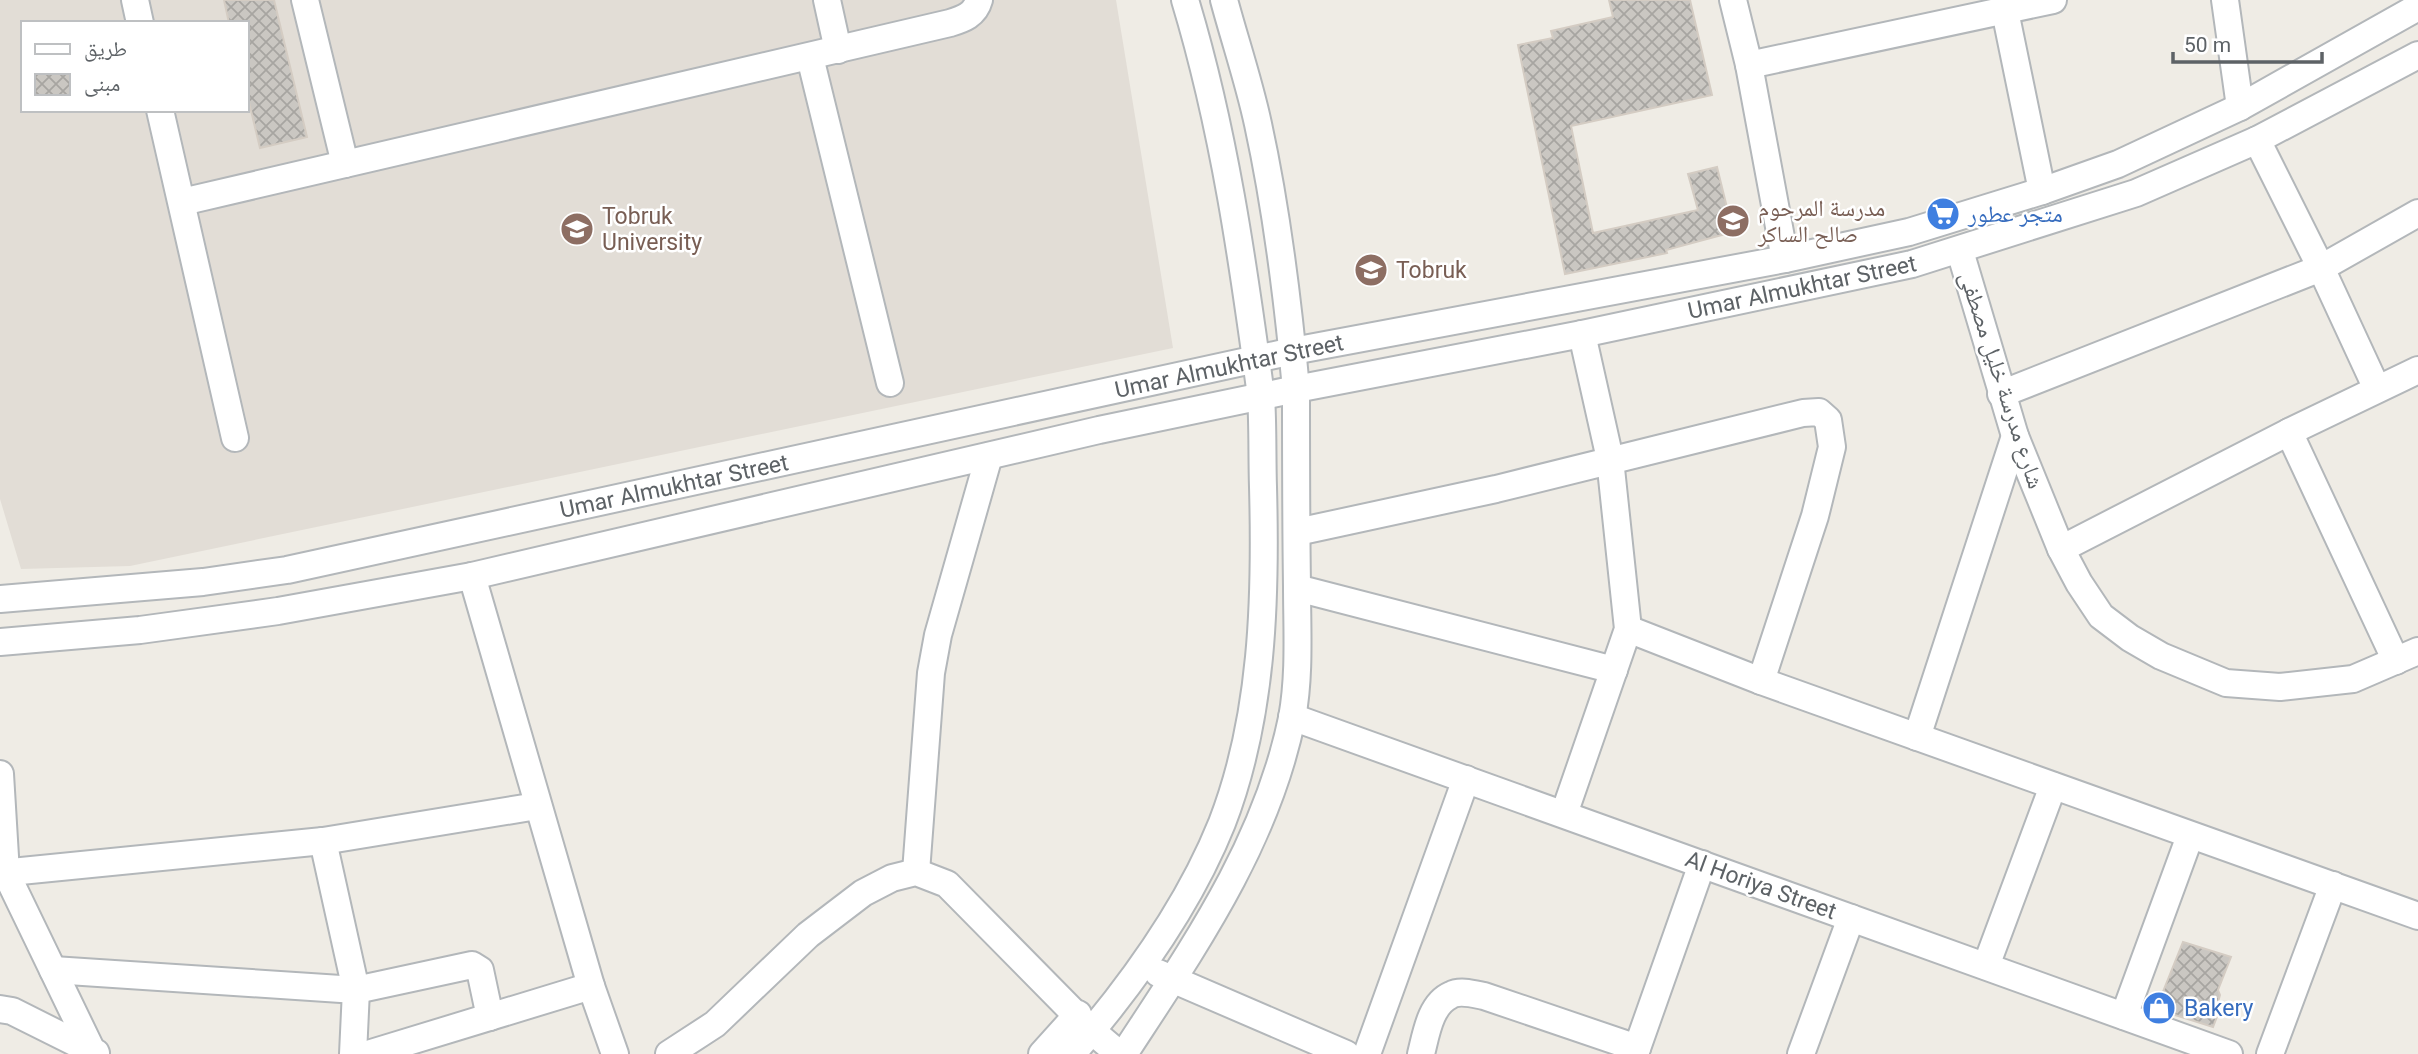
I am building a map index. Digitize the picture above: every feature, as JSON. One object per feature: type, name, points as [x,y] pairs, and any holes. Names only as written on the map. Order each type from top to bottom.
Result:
[{"type":"street","points":[[135,0],[140,21]]},
{"type":"street","points":[[305,0],[345,164]]},
{"type":"street","points":[[827,0],[838,50]]},
{"type":"street","points":[[182,202],[961,20],[977,8],[979,0]]},
{"type":"street","points":[[1042,1054],[1085,1023],[1142,965],[1180,909],[1211,850],[1234,788],[1261,641],[1264,593],[1261,396],[1234,207],[1215,113],[1185,0]]},
{"type":"street","points":[[1124,1054],[1207,927],[1233,880],[1274,789],[1292,716],[1298,644],[1296,389],[1293,351],[1258,123],[1224,0]]},
{"type":"street","points":[[1733,0],[1749,65],[1785,258]]},
{"type":"street","points":[[1749,65],[2053,0]]},
{"type":"street","points":[[2225,0],[2240,107]]},
{"type":"street","name":"Umar Almukhtar Street","points":[[0,599],[203,582],[286,570],[1293,351],[1909,232],[2042,191],[2118,164],[2240,107],[2418,7]]},
{"type":"street","points":[[2005,11],[2042,191]]},
{"type":"street","name":"Umar Almukhtar Street","points":[[0,642],[76,636],[278,611],[472,576],[1261,396],[1583,334],[1912,264],[1960,251],[2136,193],[2257,139],[2418,55]]},
{"type":"street","points":[[810,57],[890,383]]},
{"type":"street","points":[[160,112],[235,438]]},
{"type":"street","points":[[2257,139],[2377,389]]},
{"type":"street","points":[[2001,394],[2321,268],[2418,214]]},
{"type":"street","name":"شارع مدرسة خليل مصطفى","points":[[1960,251],[2015,436],[2061,549],[2101,616],[2130,638],[2161,656],[2226,683],[2280,687],[2353,679],[2407,656]]},
{"type":"street","points":[[1564,814],[1628,629],[1610,459],[1583,334]]},
{"type":"street","points":[[2061,549],[2289,432],[2418,370]]},
{"type":"street","points":[[1297,532],[1496,489],[1610,459],[1803,413],[1819,412],[1828,420],[1832,447],[1815,516],[1761,681]]},
{"type":"street","points":[[2289,432],[2407,656]]},
{"type":"street","points":[[1917,737],[2015,436]]},
{"type":"street","points":[[916,872],[931,673],[938,635],[989,456]]},
{"type":"street","points":[[472,576],[537,806],[591,986],[615,1054]]},
{"type":"street","points":[[1297,588],[1614,670]]},
{"type":"street","points":[[71,593],[76,636]]},
{"type":"street","points":[[1628,629],[1761,681],[2418,916]]},
{"type":"street","name":"Al Horiya Street","points":[[1292,716],[2229,1054]]},
{"type":"street","points":[[0,774],[3,873],[95,1053]]},
{"type":"street","points":[[1367,1054],[1466,779]]},
{"type":"street","points":[[1986,967],[2053,786]]},
{"type":"street","points":[[3,873],[323,841],[537,806]]},
{"type":"street","points":[[2124,1016],[2190,836]]},
{"type":"street","points":[[323,841],[356,990],[353,1054]]},
{"type":"street","points":[[1421,1054],[1430,1020],[1439,1006],[1450,995],[1465,993],[1484,996],[1636,1051],[1702,864]]},
{"type":"street","points":[[669,1054],[715,1024],[808,935],[863,893],[892,878],[916,872],[947,884],[1119,1054]]},
{"type":"street","points":[[2270,1054],[2333,886]]},
{"type":"street","points":[[1801,1054],[1850,918]]},
{"type":"street","points":[[53,970],[356,990],[472,965],[480,970],[489,1017]]},
{"type":"street","points":[[1142,965],[1346,1054]]},
{"type":"street","points":[[368,1054],[591,986]]},
{"type":"street","points":[[0,1009],[12,1011],[95,1053]]},
{"type":"street","points":[[1072,1054],[1085,1023]]},
{"type":"shaded area","name":"Tobruk University","points":[[0,0],[1116,0],[1173,348],[130,566],[21,569],[0,499]]},
{"type":"building","points":[[224,0],[274,0],[307,137],[260,148],[248,98],[248,21],[229,21]]},
{"type":"building","points":[[1609,0],[1690,0],[1712,95],[1571,126],[1593,233],[1698,210],[1688,174],[1717,167],[1733,232],[1666,250],[1667,253],[1565,274],[1518,45],[1553,38],[1551,31],[1613,17]]},
{"type":"building","points":[[2183,942],[2231,957],[2218,990],[2220,995],[2215,1012],[2218,1014],[2213,1027],[2156,1009]]},
{"type":"place","name":"متجر عطور","points":[[1943,214]]},
{"type":"place","name":"مدرسة المرحوم صالح الساكر","points":[[1733,221]]},
{"type":"place","name":"Tobruk University","points":[[577,229]]},
{"type":"place","name":"Tobruk","points":[[1371,270]]},
{"type":"place","name":"Bakery","points":[[2159,1008]]}]
